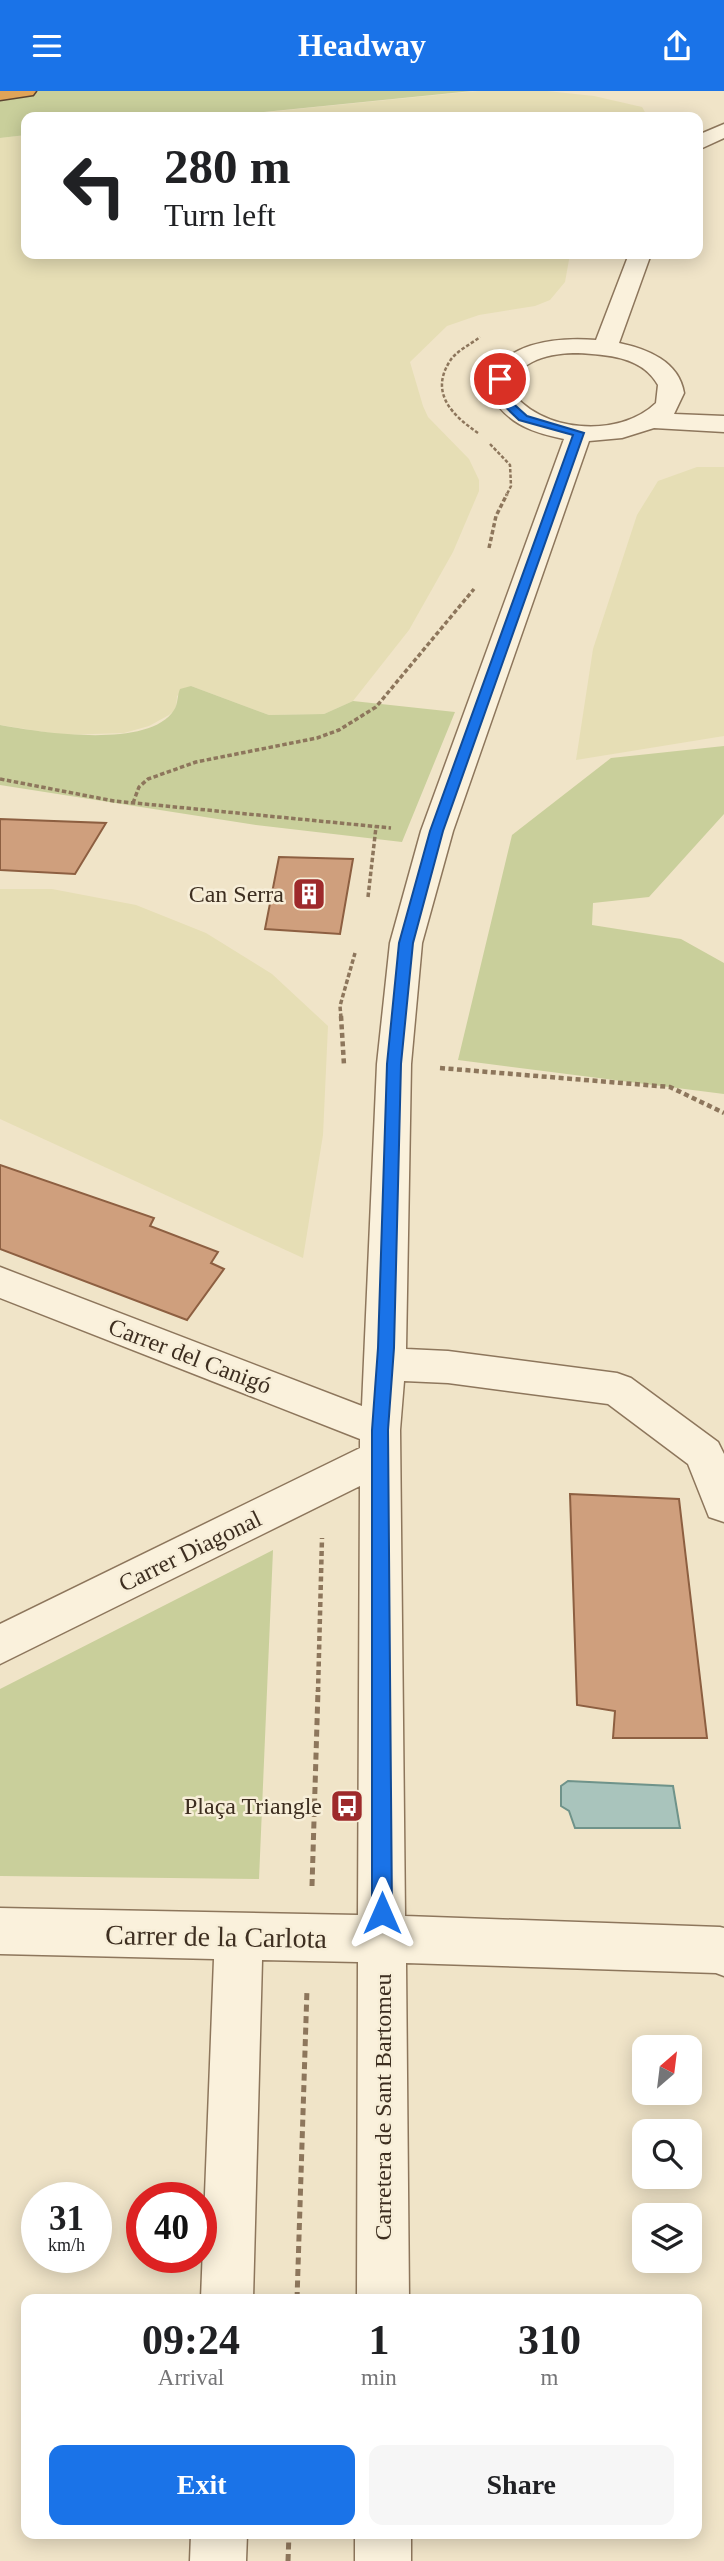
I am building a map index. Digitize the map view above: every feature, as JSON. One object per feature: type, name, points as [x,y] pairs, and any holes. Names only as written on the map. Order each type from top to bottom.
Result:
[{"type":"highway","points":[[0,94],[26,91]]},
{"type":"street","points":[[703,140],[724,130]]},
{"type":"street","points":[[605,348],[638,259]]},
{"type":"street","points":[[709,398],[669,381],[645,360],[605,348],[565,346],[538,351],[516,361],[500,379],[502,399],[523,418],[549,428],[579,433],[618,431],[651,420],[724,425]]},
{"type":"street","points":[[651,420],[669,402],[672,391],[669,381]]},
{"type":"street","name":"Carretera de Sant Bartomeu","points":[[383,2294],[380,1444],[386,1364],[394,1064],[406,943],[437,831],[579,433]]},
{"type":"street","name":"Carrer del Canigó","points":[[0,1282],[380,1444]]},
{"type":"street","points":[[386,1364],[448,1367],[617,1389],[704,1454],[724,1505]]},
{"type":"street","name":"Carrer Diagonal","points":[[0,1645],[380,1444]]},
{"type":"street","name":"Carrer de la Carlota","points":[[0,1931],[382,1938],[720,1950],[724,1953]]},
{"type":"street","points":[[227,2294],[239,1936]]},
{"type":"street","points":[[218,2561],[219,2539]]},
{"type":"street","points":[[383,2539],[383,2561]]},
{"type":"path","points":[[482,335],[450,360],[441,386],[452,415],[481,435],[510,465],[511,486],[496,516],[487,558]]},
{"type":"path","points":[[133,803],[139,787],[148,779],[196,762],[317,738],[339,730],[376,707],[410,663],[445,628],[478,579]]},
{"type":"path","points":[[0,779],[133,803],[437,831]]},
{"type":"path","points":[[394,1064],[670,1087],[724,1113]]},
{"type":"path","points":[[288,2561],[289,2539]]},
{"type":"shaded area","points":[[478,91],[547,91],[594,96],[642,107],[645,112],[266,112]]},
{"type":"shaded area","points":[[21,136],[21,259],[569,259],[565,282],[550,300],[535,306],[479,315],[447,326],[410,362],[428,417],[469,459],[479,480],[479,491],[453,552],[409,630],[353,701],[324,714],[269,715],[191,686],[177,696],[176,709],[169,715],[149,726],[124,733],[63,735],[0,725],[0,138]]},
{"type":"shaded area","points":[[697,467],[724,467],[724,736],[576,760],[593,649],[637,515],[658,481]]},
{"type":"shaded area","points":[[0,889],[52,889],[136,905],[206,933],[272,974],[328,1026],[323,1135],[303,1258],[0,1119]]},
{"type":"green space","points":[[0,91],[472,91],[264,112],[21,112],[21,136],[0,138]]},
{"type":"green space","points":[[191,686],[269,715],[324,714],[353,701],[455,712],[402,842],[256,825],[0,785],[0,725],[92,735],[142,730],[161,722],[174,710],[180,689]]},
{"type":"green space","points":[[724,746],[724,814],[649,897],[593,903],[592,925],[681,939],[724,963],[724,1094],[458,1060],[512,835],[611,758]]},
{"type":"green space","points":[[273,1550],[259,1879],[0,1876],[0,1689]]},
{"type":"water","points":[[568,1781],[673,1786],[680,1828],[575,1828],[569,1811],[561,1806],[561,1786]]},
{"type":"building","points":[[0,819],[106,823],[75,874],[0,870]]},
{"type":"building","name":"Can Serra","points":[[279,857],[353,859],[340,934],[265,929]]},
{"type":"building","points":[[0,1165],[154,1218],[150,1226],[218,1252],[211,1263],[224,1269],[187,1320],[0,1249]]},
{"type":"building","points":[[570,1494],[679,1499],[707,1738],[613,1738],[615,1711],[577,1705]]},
{"type":"place","name":"Can Serra","points":[[309,894]]},
{"type":"place","name":"Plaça Triangle","points":[[347,1806]]},
{"type":"route","points":[[382,1913],[380,1430],[386,1348],[394,1064],[406,943],[437,831],[579,433],[539,425],[523,418],[502,399],[498,389],[500,379]]}]
